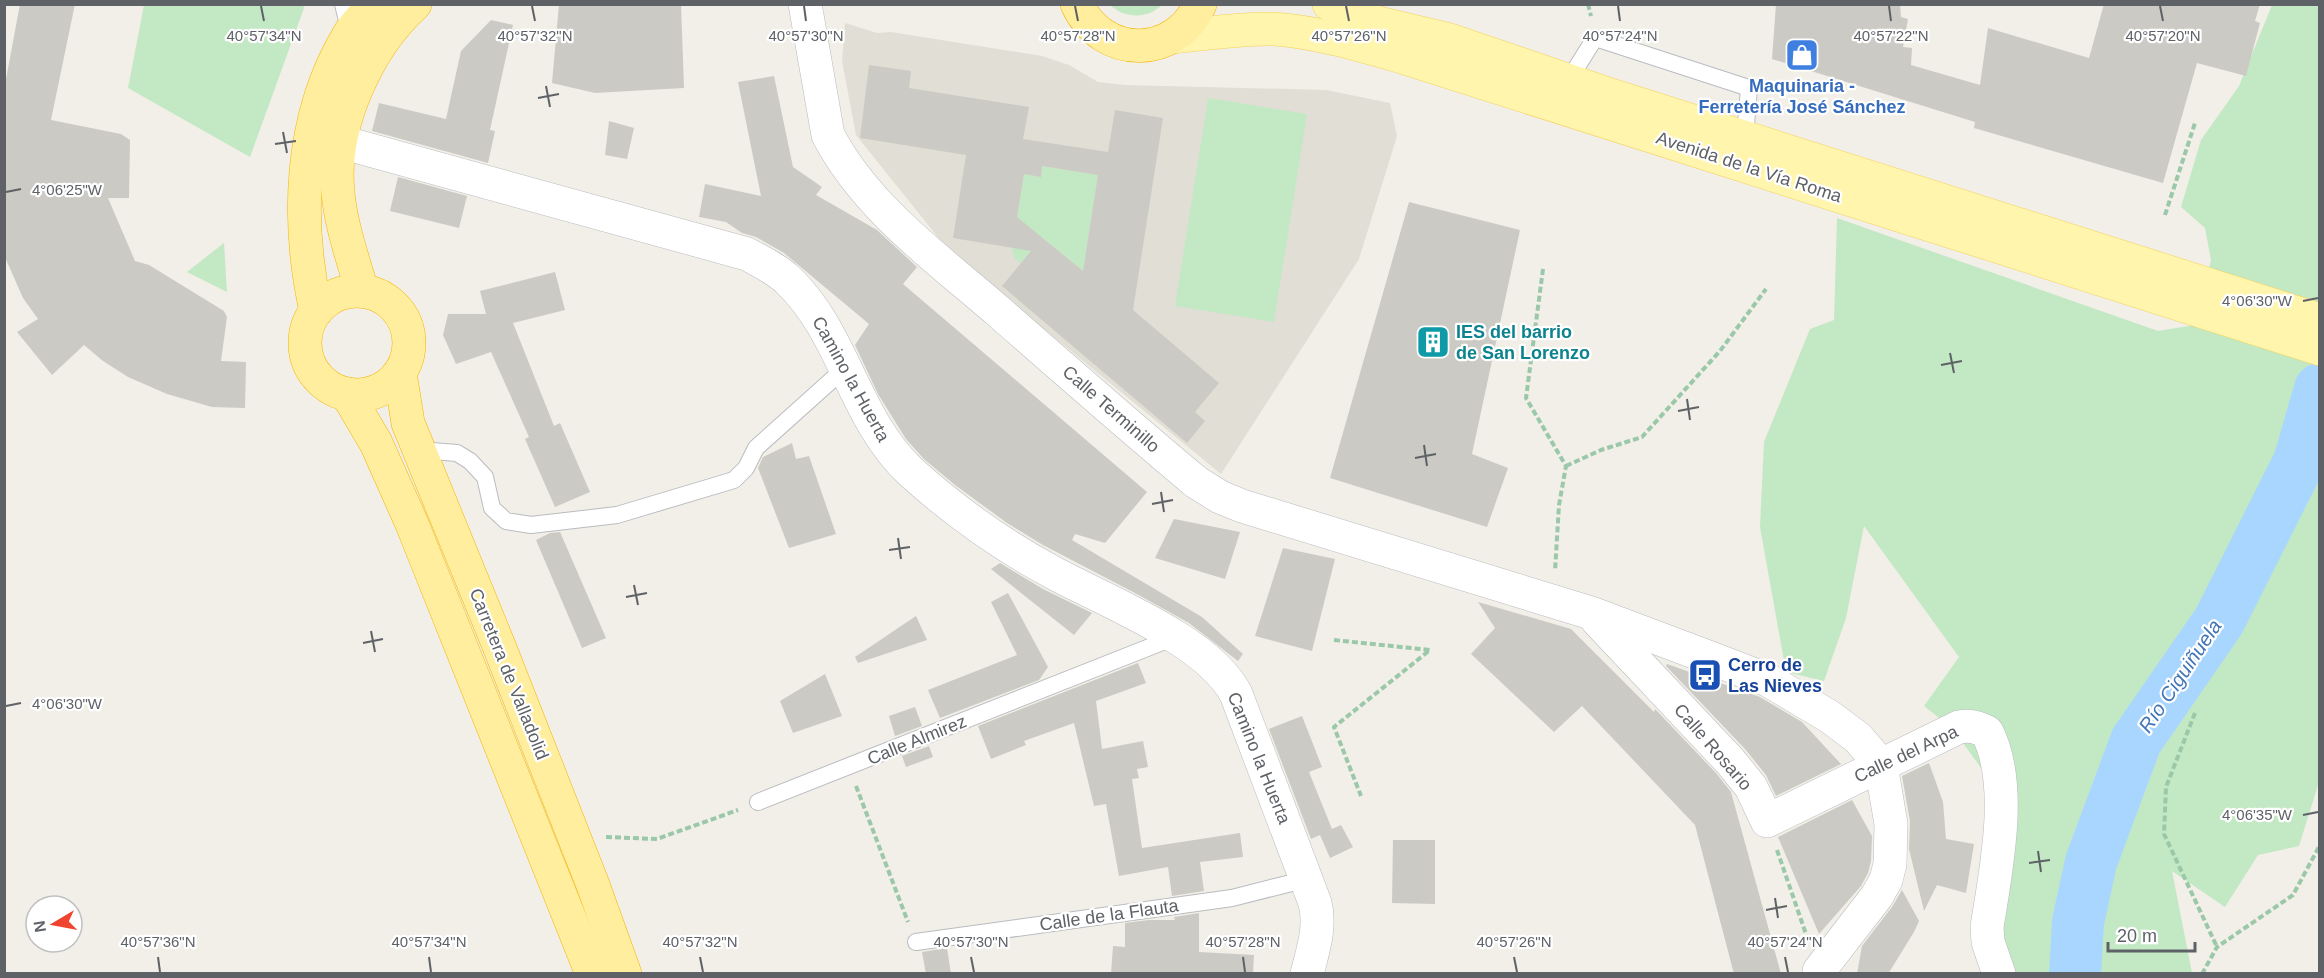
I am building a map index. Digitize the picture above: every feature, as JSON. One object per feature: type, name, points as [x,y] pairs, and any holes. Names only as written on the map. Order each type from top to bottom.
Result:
[{"type":"highway","points":[[316,311],[306,258],[304,198],[310,138],[324,85],[346,19],[374,4]]},
{"type":"highway","points":[[362,291],[349,247],[338,193],[341,142],[358,85],[373,57],[401,17],[415,4]]},
{"type":"highway","points":[[1048,4],[1081,13],[1102,35],[1121,44],[1142,46],[1162,42],[1172,37],[1188,24],[1200,4]]},
{"type":"highway","points":[[362,291],[377,294],[390,302],[401,314],[407,328],[409,344],[407,359],[400,373],[390,384],[362,395],[347,394],[330,387],[317,376],[309,361],[305,344],[308,327],[316,311],[329,299],[344,292],[362,291]]},
{"type":"highway","name":"Carretera de Valladolid","points":[[400,373],[408,423],[563,809],[625,974]]},
{"type":"highway","name":"Carretera de Valladolid","points":[[347,394],[376,442],[412,524],[592,974]]},
{"type":"main road","name":"Avenida de la Vía Roma","points":[[1329,4],[1379,22],[1450,40],[1568,81],[1745,137],[2190,293],[2319,349]]},
{"type":"main road","name":"Avenida de la Vía Roma","points":[[1391,4],[1450,40]]},
{"type":"main road","name":"Avenida de la Vía Roma","points":[[1172,37],[1272,29],[1287,30],[1362,46],[2190,293],[2319,321]]},
{"type":"street","name":"Calle Terminillo","points":[[805,4],[828,135],[836,150],[862,184],[907,233],[1196,482],[1242,507],[1591,613],[1768,680],[1830,717],[1858,738],[1881,765]]},
{"type":"street","name":"Camino la Huerta","points":[[341,142],[747,254],[771,267],[788,280],[820,321],[864,408],[884,440],[912,472],[989,533],[1050,571],[1175,637],[1203,657],[1223,675],[1232,687],[1307,879],[1318,915],[1317,931],[1307,974]]},
{"type":"street","name":"Calle Rosario","points":[[1591,613],[1730,761],[1751,787],[1767,821]]},
{"type":"street","name":"Calle del Arpa","points":[[1767,821],[1959,727],[1977,727],[1987,732],[1998,767],[2002,807],[1987,927],[1988,942],[1999,974]]},
{"type":"street","points":[[1820,973],[1877,896],[1886,880],[1892,842],[1881,765]]},
{"type":"lane","points":[[1568,81],[1595,38],[1606,41],[1749,88],[1745,137]]},
{"type":"lane","points":[[419,450],[457,453],[471,461],[485,477],[492,508],[506,521],[531,525],[617,514],[734,480],[739,476],[756,448],[844,369]]},
{"type":"lane","name":"Calle Almirez","points":[[758,802],[1175,637]]},
{"type":"lane","name":"Calle de la Flauta","points":[[916,942],[1232,898],[1307,879]]},
{"type":"path","points":[[2165,214],[2195,123]]},
{"type":"path","points":[[1543,269],[1526,398],[1566,466],[1559,505],[1553,602]]},
{"type":"path","points":[[1566,466],[1601,450],[1642,437],[1720,351],[1766,289]]},
{"type":"path","points":[[1334,640],[1430,650],[1334,727],[1361,796]]},
{"type":"path","points":[[2195,713],[2166,787],[2164,834],[2217,947]]},
{"type":"path","points":[[848,767],[916,942]]},
{"type":"path","points":[[601,837],[657,839],[758,802]]},
{"type":"path","points":[[1767,821],[1820,973]]},
{"type":"path","points":[[2202,974],[2217,947],[2293,895],[2319,845]]},
{"type":"shaded area","points":[[845,23],[877,33],[891,32],[1042,56],[1069,65],[1098,82],[1124,85],[1326,90],[1390,103],[1397,136],[1359,259],[1221,474],[949,251],[856,135],[842,61]]},
{"type":"green space","points":[[144,5],[303,5],[304,8],[250,157],[128,88]]},
{"type":"green space","points":[[1110,5],[1162,5],[1150,13],[1136,16],[1123,13]]},
{"type":"green space","points":[[2272,5],[2319,5],[2319,782],[2299,846],[2258,855],[2225,907],[2172,871],[2192,973],[1999,973],[1986,775],[1953,729],[1924,706],[1959,657],[1864,526],[1846,618],[1824,681],[1786,672],[1760,527],[1764,442],[1810,329],[1834,320],[1837,218],[2158,331],[2195,325],[2211,260],[2205,228],[2181,207],[2201,140],[2239,86]]},
{"type":"green space","points":[[1208,98],[1307,114],[1274,322],[1175,306]]},
{"type":"green space","points":[[1042,166],[1098,175],[1083,271],[1043,238],[1021,263],[1014,258],[1012,248],[1024,174],[1040,177]]},
{"type":"green space","points":[[224,243],[227,292],[187,272]]},
{"type":"building","points":[[20,4],[75,4],[51,120],[121,134],[130,140],[129,198],[108,198],[135,261],[149,265],[224,311],[227,317],[221,361],[246,362],[245,408],[212,407],[167,394],[128,377],[84,345],[52,375],[17,332],[38,319],[23,298],[4,255],[4,90]]},
{"type":"building","points":[[559,4],[681,4],[684,88],[595,93],[552,83]]},
{"type":"building","points":[[1776,4],[1900,4],[1901,17],[1908,19],[1903,47],[1912,48],[1911,65],[1980,85],[1988,28],[2089,58],[2104,4],[2260,4],[2255,21],[2260,23],[2246,76],[2197,63],[2163,183],[1974,128],[1975,122],[1772,59]]},
{"type":"building","points":[[491,20],[513,25],[490,130],[495,131],[488,163],[372,131],[379,103],[446,119],[461,51]]},
{"type":"building","points":[[869,65],[911,71],[909,88],[1029,107],[1023,139],[1108,152],[1115,110],[1163,118],[1133,310],[1219,383],[1195,412],[1205,421],[1187,443],[1002,286],[1031,251],[953,238],[966,155],[860,138]],"holes":[[[1042,166],[1098,175],[1083,271],[1017,217],[1024,174],[1041,177]]]},
{"type":"building","points":[[774,76],[793,167],[822,187],[816,195],[877,230],[917,267],[903,284],[1147,492],[1105,543],[1075,534],[1072,540],[1202,617],[1243,654],[1238,661],[1189,623],[1043,545],[1007,523],[955,485],[924,459],[906,439],[878,394],[855,345],[869,324],[784,253],[756,237],[742,233],[726,222],[699,217],[705,184],[761,196],[738,82]]},
{"type":"building","points":[[609,121],[634,128],[627,159],[605,155]]},
{"type":"building","points":[[398,177],[467,196],[459,228],[390,211]]},
{"type":"building","name":"IES del barrio de San Lorenzo","points":[[1409,202],[1520,230],[1472,454],[1508,468],[1487,527],[1330,478]]},
{"type":"building","points":[[555,272],[565,310],[513,323],[554,426],[560,423],[590,492],[555,507],[525,439],[529,437],[491,352],[456,364],[443,335],[448,314],[486,314],[480,291]]},
{"type":"building","points":[[792,443],[796,459],[809,456],[836,534],[789,548],[758,468],[763,457]]},
{"type":"building","points":[[1174,519],[1240,532],[1225,579],[1155,558]]},
{"type":"building","points":[[560,532],[606,638],[582,648],[536,540],[550,533]]},
{"type":"building","points":[[1283,548],[1335,559],[1312,651],[1255,636]]},
{"type":"building","points":[[1000,563],[1043,589],[1092,613],[1074,635],[991,569]]},
{"type":"building","points":[[1008,593],[1048,667],[1039,680],[940,718],[928,690],[1017,655],[991,602]]},
{"type":"building","points":[[1478,602],[1571,629],[1654,712],[1655,709],[1716,773],[1731,792],[1781,974],[1734,974],[1695,825],[1582,706],[1554,732],[1471,654],[1495,628]]},
{"type":"building","points":[[916,616],[927,640],[858,663],[855,657]]},
{"type":"building","points":[[1138,663],[1146,683],[1096,701],[1102,749],[1143,741],[1148,767],[1137,769],[1139,778],[1132,779],[1142,848],[1240,833],[1243,857],[1200,862],[1204,891],[1172,896],[1168,867],[1119,876],[1106,804],[1094,806],[1074,723],[1024,741],[1026,745],[991,759],[978,726]]},
{"type":"building","points":[[1667,664],[1760,697],[1802,722],[1841,764],[1776,796],[1766,775],[1745,749],[1666,666]]},
{"type":"building","points":[[825,674],[842,716],[793,733],[780,701]]},
{"type":"building","points":[[915,707],[922,726],[895,736],[889,716]]},
{"type":"building","points":[[1302,716],[1322,767],[1309,772],[1332,829],[1341,825],[1353,847],[1330,858],[1320,835],[1311,839],[1269,729]]},
{"type":"building","points":[[929,746],[933,757],[906,767],[902,756]]},
{"type":"building","points":[[1929,763],[1943,802],[1946,839],[1974,844],[1966,893],[1937,885],[1924,911],[1909,849],[1910,821],[1902,776]]},
{"type":"building","points":[[1852,800],[1872,836],[1871,861],[1861,886],[1819,934],[1778,837]]},
{"type":"building","points":[[1393,840],[1435,840],[1435,904],[1392,903]]},
{"type":"building","points":[[1902,890],[1919,921],[1914,932],[1888,974],[1857,974],[1862,946]]},
{"type":"building","points":[[1199,913],[1199,952],[1254,955],[1253,974],[1111,974],[1113,946],[1125,947],[1125,923],[1175,920],[1174,917]]},
{"type":"building","points":[[947,948],[951,974],[926,974],[922,952]]},
{"type":"waterway","name":"Río Ciguiñuela","points":[[2075,974],[2078,922],[2091,862],[2136,741],[2219,621],[2299,462],[2320,389]]},
{"type":"place","name":"Maquinaria - Ferretería José Sánchez","points":[[1802,55]]},
{"type":"place","name":"IES del barrio de San Lorenzo","points":[[1433,342]]},
{"type":"place","name":"Cerro de Las Nieves","points":[[1705,675]]}]
